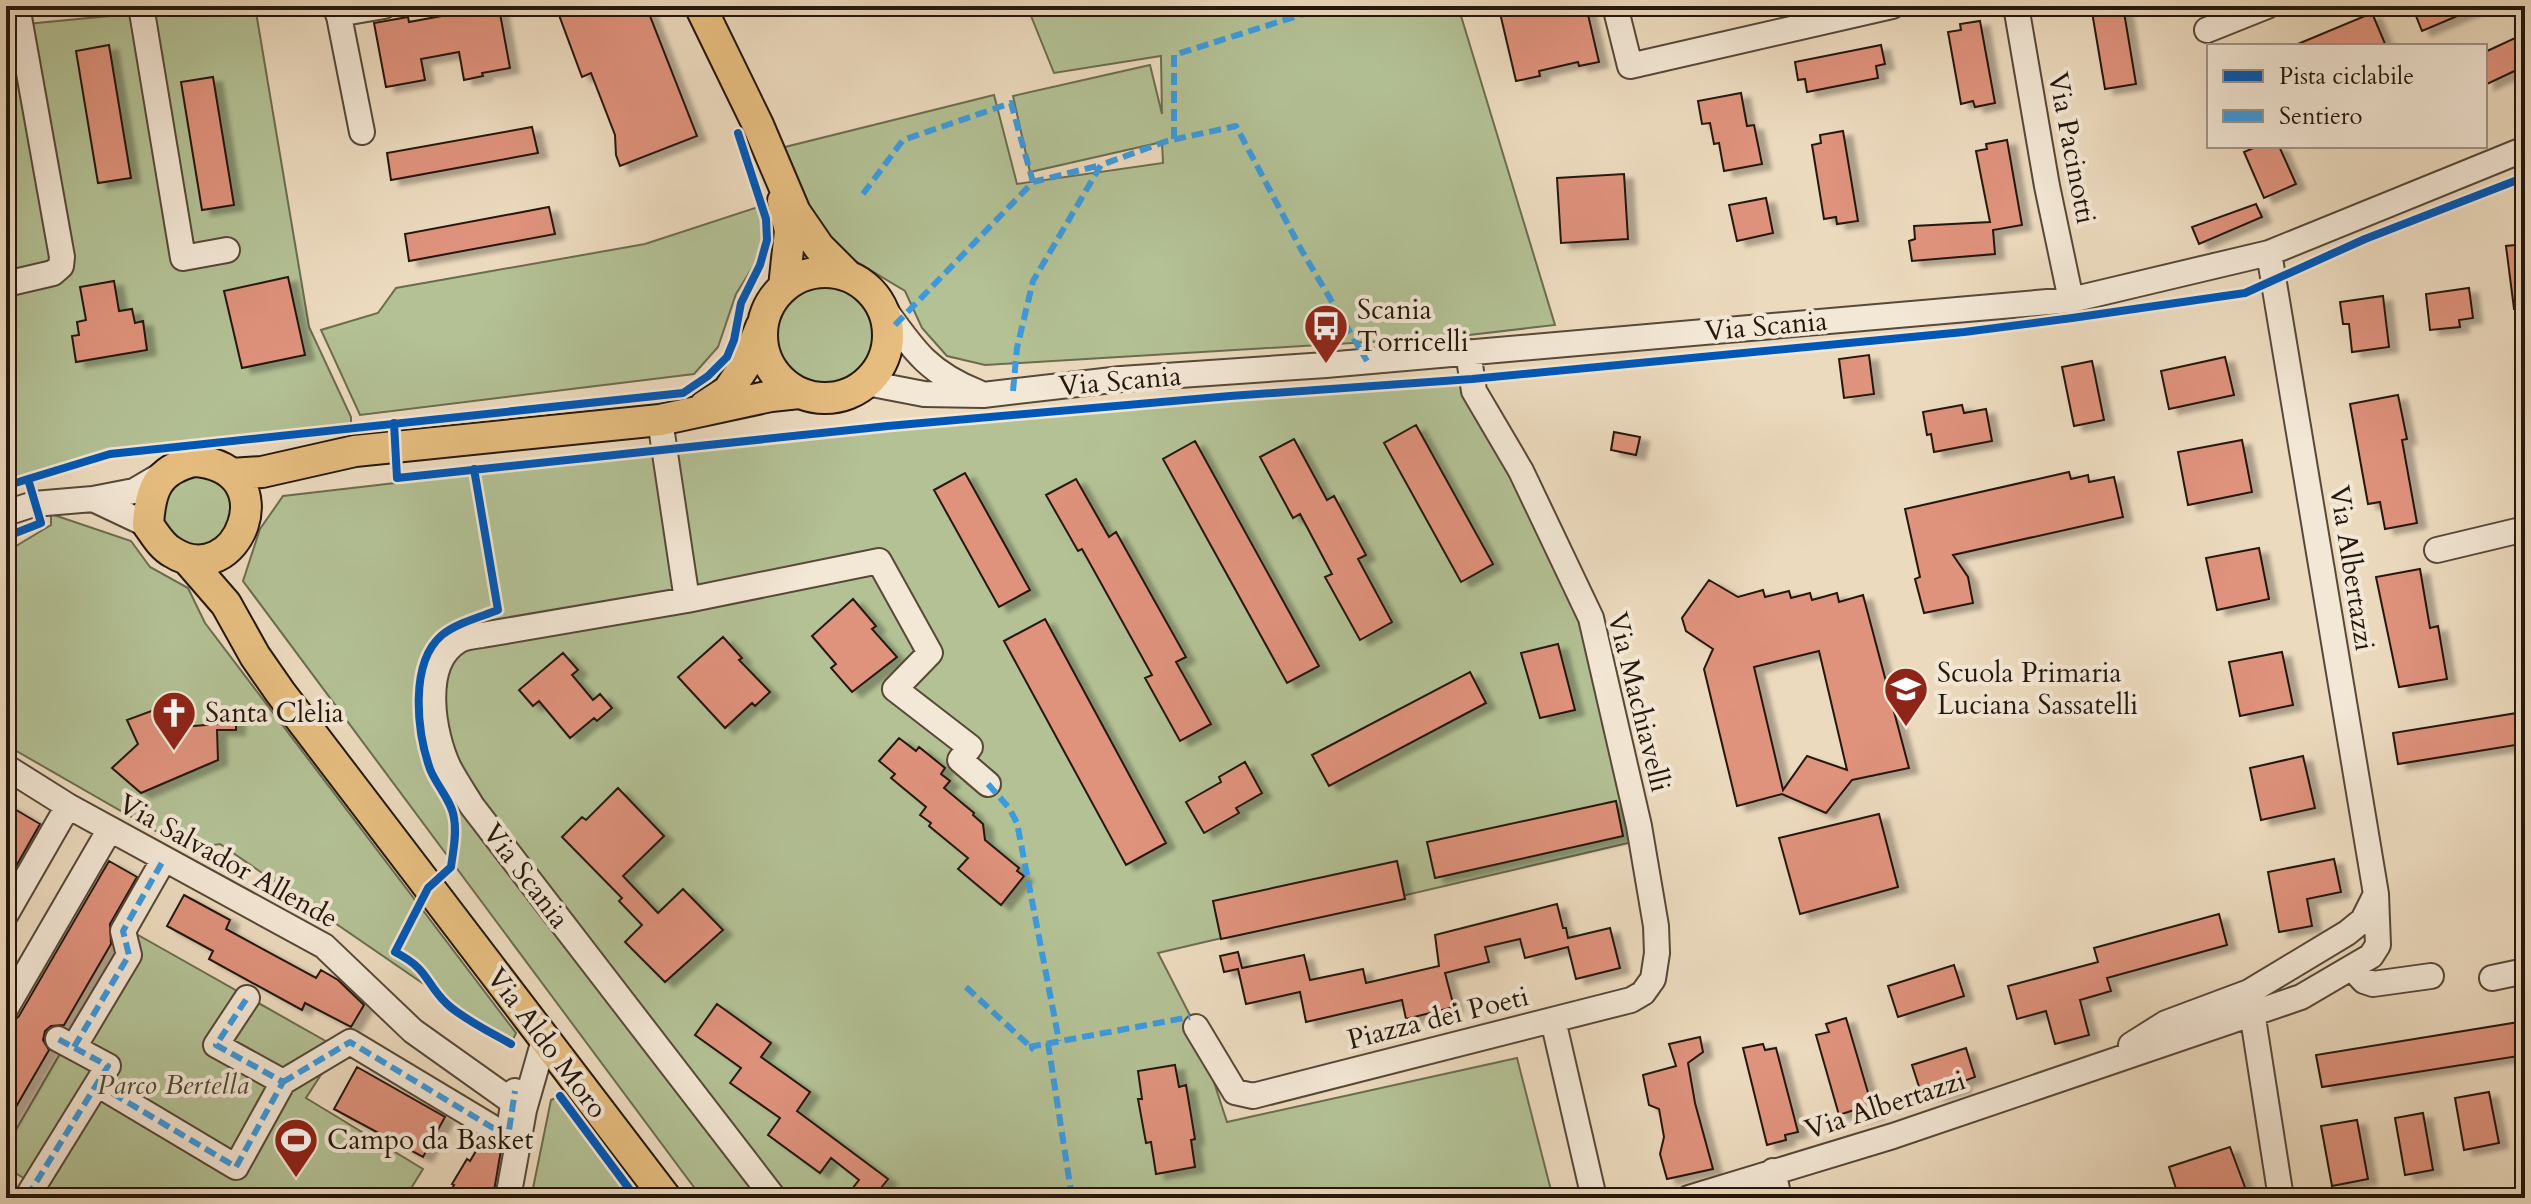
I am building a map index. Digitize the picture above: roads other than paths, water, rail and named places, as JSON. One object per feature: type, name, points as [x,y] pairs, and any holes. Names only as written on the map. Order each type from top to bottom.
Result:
[{"type":"main road","points":[[700,6],[758,125],[776,172],[790,231],[784,287]]},
{"type":"main road","name":"Via Scania","points":[[776,172],[795,212],[819,247],[847,275],[868,288],[883,307]]},
{"type":"main road","points":[[693,414],[728,391],[746,364],[773,298],[784,287],[814,272],[831,271],[847,275]]},
{"type":"main road","points":[[762,326],[762,346],[769,366],[782,382],[816,399],[834,398],[852,393],[867,383],[880,367],[888,348],[889,327],[883,307]]},
{"type":"main road","points":[[231,474],[262,472],[382,448],[660,420],[799,393]]},
{"type":"main road","points":[[207,462],[231,474],[241,486],[247,516],[243,531],[234,544],[212,557],[187,559],[163,545],[148,525],[152,493],[168,471],[180,464],[207,462]]},
{"type":"main road","points":[[247,516],[270,491],[305,462]]},
{"type":"main road","points":[[226,604],[234,544]]},
{"type":"main road","name":"Via Aldo Moro","points":[[187,559],[226,604],[255,656],[428,888],[666,1198]]},
{"type":"street","points":[[6,284],[53,273],[61,266],[62,257],[17,6]]},
{"type":"street","points":[[141,6],[183,258],[227,250]]},
{"type":"street","points":[[362,132],[337,10],[384,6]]},
{"type":"street","points":[[1615,6],[1630,66],[1892,6]]},
{"type":"street","name":"Via Pacinotti","points":[[2016,6],[2047,186],[2071,300]]},
{"type":"street","points":[[2207,30],[2267,6]]},
{"type":"street","name":"Via Scania","points":[[867,383],[924,394],[951,387],[983,395],[1121,379],[2071,300],[2269,253],[2525,149]]},
{"type":"street","name":"Via Albertazzi","points":[[2250,1003],[2301,997],[2353,969],[2371,956],[2378,945],[2376,894],[2269,253]]},
{"type":"street","name":"Via Scania","points":[[883,307],[915,352],[951,387]]},
{"type":"street","name":"Via Machiavelli","points":[[1468,352],[1474,391],[1521,471],[1591,618],[1639,826],[1656,926],[1657,953],[1653,979],[1643,993],[1631,1000],[1553,1020]]},
{"type":"street","points":[[660,420],[687,600]]},
{"type":"street","points":[[6,513],[34,504],[93,499],[134,491],[168,471]]},
{"type":"street","points":[[93,499],[148,525]]},
{"type":"street","points":[[2437,550],[2525,529]]},
{"type":"street","name":"Via Scania","points":[[774,1198],[472,806],[448,766],[434,715],[433,687],[438,664],[459,641],[879,561],[930,653],[895,689],[970,747],[960,760],[988,784]]},
{"type":"street","name":"Via Salvador Allende","points":[[6,767],[68,806],[324,946],[413,1031],[520,1100]]},
{"type":"street","points":[[6,914],[68,806]]},
{"type":"street","points":[[6,1008],[110,829]]},
{"type":"street","points":[[27,1197],[108,1066],[66,1043],[129,955],[123,931],[164,859]]},
{"type":"street","name":"Via Albertazzi","points":[[1689,1198],[1893,1136],[2098,1066],[2250,1003],[2363,920],[2376,894]]},
{"type":"street","points":[[2353,969],[2364,981],[2373,984],[2431,976]]},
{"type":"street","points":[[2492,978],[2525,971]]},
{"type":"street","points":[[247,998],[216,1045],[283,1082]]},
{"type":"street","points":[[2250,1003],[2281,1198]]},
{"type":"street","name":"Piazza dei Poeti","points":[[1196,1027],[1235,1092],[1253,1096],[1553,1020],[1594,1198]]},
{"type":"street","points":[[97,1084],[236,1167],[283,1082],[350,1042],[508,1137],[544,1040]]},
{"type":"street","points":[[508,1198],[520,1100],[566,1067]]},
{"type":"street","points":[[1773,1171],[1779,1198]]},
{"type":"place","name":"Scania Torricelli","points":[[1326,365]]},
{"type":"place","name":"Scuola Primaria Luciana Sassatelli","points":[[1906,728]]},
{"type":"place","name":"Santa Clelia","points":[[174,752]]},
{"type":"place","name":"Campo da Basket","points":[[296,1179]]},
{"type":"park label","name":"Parco Bertella","points":[[173,1085]]}]
